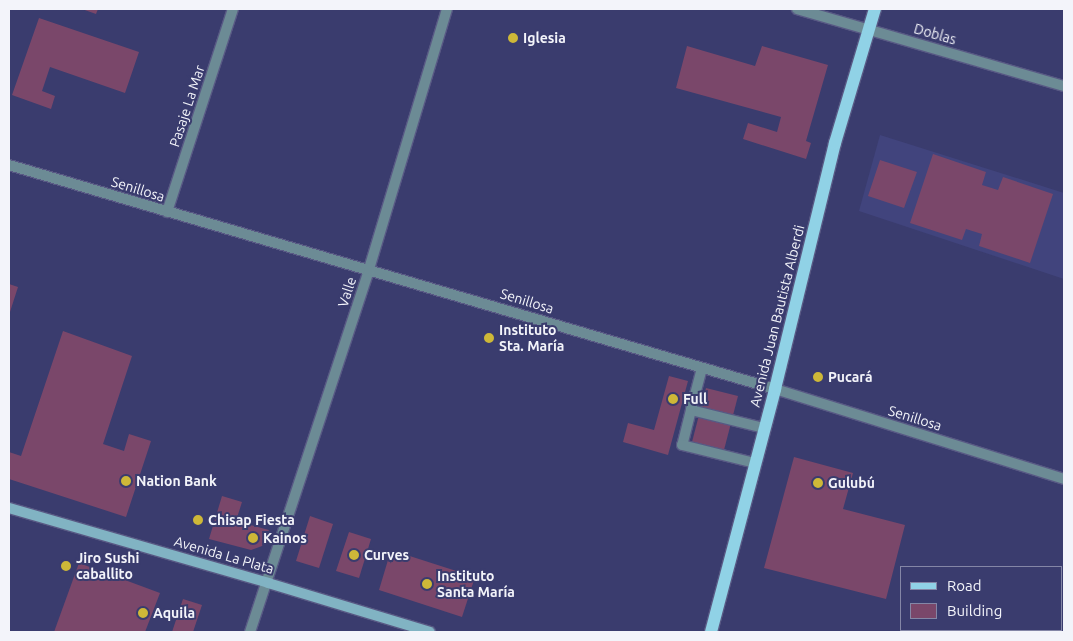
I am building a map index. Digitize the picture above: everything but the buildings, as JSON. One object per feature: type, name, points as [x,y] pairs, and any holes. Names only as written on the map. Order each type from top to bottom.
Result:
[{"type":"main road","name":"Avenida Juan Bautista Alberdi","points":[[711,632],[775,389],[835,142],[875,9]]},
{"type":"main road","name":"Avenida La Plata","points":[[9,508],[268,582],[430,632]]},
{"type":"street","name":"Pasaje La Mar","points":[[167,212],[232,9]]},
{"type":"street","name":"Valle","points":[[250,632],[268,582],[368,269],[447,9]]},
{"type":"street","name":"Doblas","points":[[797,9],[1064,86]]},
{"type":"street","name":"Senillosa","points":[[9,165],[775,389],[1064,478]]},
{"type":"street","points":[[702,368],[682,445],[755,463]]},
{"type":"street","points":[[691,410],[764,428]]},
{"type":"shaded area","points":[[880,135],[1064,193],[1064,279],[859,211]]},
{"type":"place","name":"Iglesia","points":[[513,38]]},
{"type":"place","name":"Instituto Sta. María","points":[[489,338]]},
{"type":"place","name":"Pucará","points":[[818,377]]},
{"type":"place","name":"Full","points":[[673,399]]},
{"type":"place","name":"Nation Bank","points":[[126,481]]},
{"type":"place","name":"Gulubú","points":[[818,483]]},
{"type":"place","name":"Chisap Fiesta","points":[[198,520]]},
{"type":"place","name":"Kainos","points":[[253,538]]},
{"type":"place","name":"Curves","points":[[354,555]]},
{"type":"place","name":"Jiro Sushi caballito","points":[[66,566]]},
{"type":"place","name":"Instituto Santa María","points":[[427,584]]},
{"type":"place","name":"Aquila","points":[[143,613]]}]
